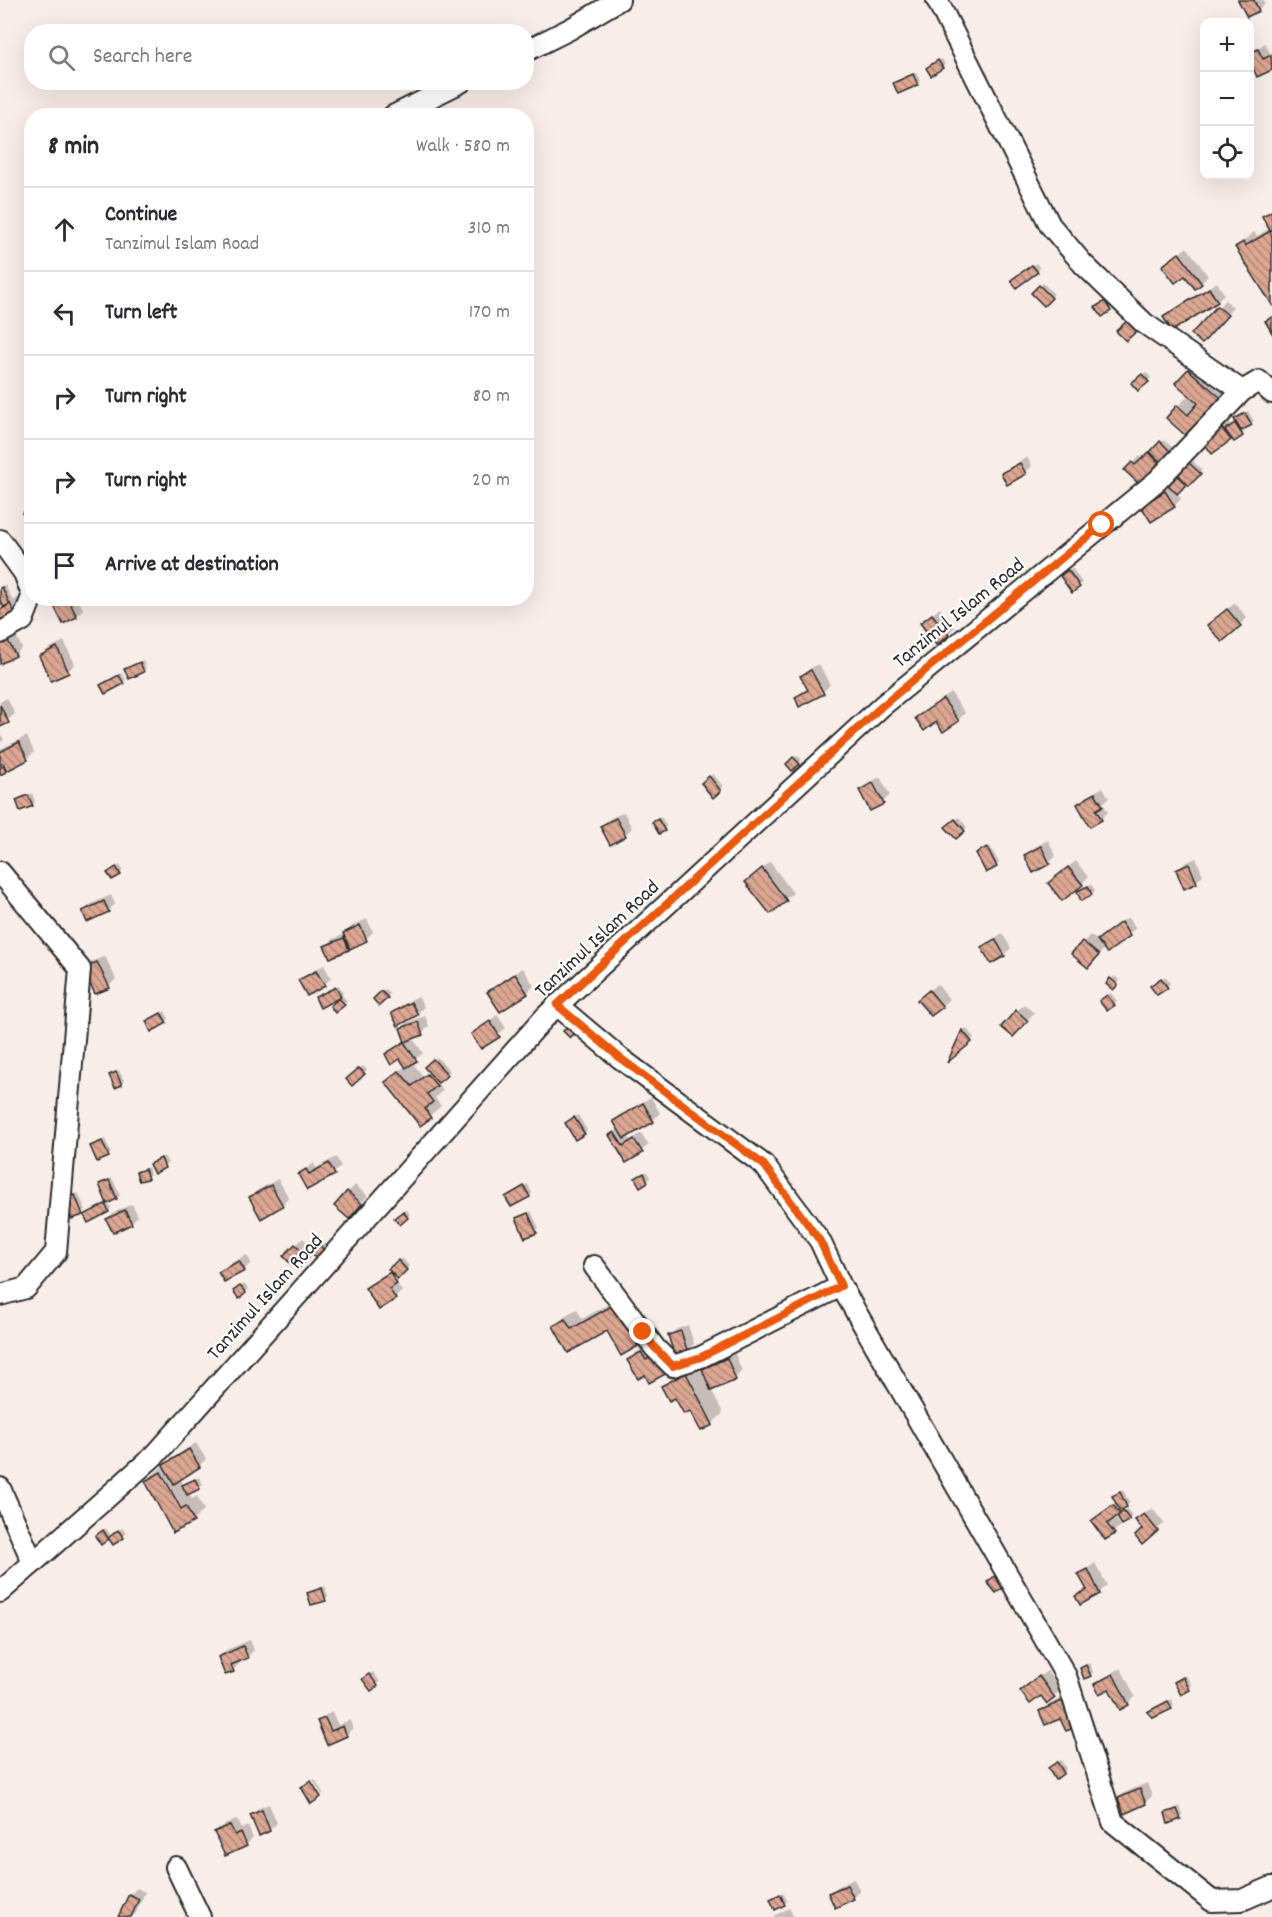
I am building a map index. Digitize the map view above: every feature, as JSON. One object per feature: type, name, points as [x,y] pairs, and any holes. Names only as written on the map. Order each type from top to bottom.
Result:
[{"type":"street","points":[[534,47],[619,0]]},
{"type":"street","points":[[937,0],[1050,225],[1083,264],[1144,322],[1242,391]]},
{"type":"street","points":[[409,108],[445,90]]},
{"type":"street","name":"Tanzimul Islam Road","points":[[0,1592],[156,1454],[557,1005],[882,706],[1158,480],[1242,391],[1268,382]]},
{"type":"street","points":[[0,540],[24,573]]},
{"type":"street","points":[[0,633],[23,620],[28,606]]},
{"type":"street","points":[[0,872],[80,969],[56,1252],[26,1288],[0,1295]]},
{"type":"street","points":[[557,1005],[620,1058],[764,1165],[820,1241],[841,1286],[1066,1676],[1113,1822],[1212,1901],[1242,1900],[1272,1887]]},
{"type":"street","points":[[594,1266],[655,1348],[673,1366],[701,1357],[841,1286]]},
{"type":"street","points":[[0,1488],[33,1563]]},
{"type":"street","points":[[176,1867],[200,1917]]},
{"type":"building","points":[[1238,0],[1254,0],[1259,11],[1247,17]]},
{"type":"building","points":[[1258,49],[1263,59],[1271,55],[1272,70],[1257,77],[1254,70],[1254,51]]},
{"type":"building","points":[[938,60],[943,68],[931,76],[926,68]]},
{"type":"building","points":[[913,74],[918,85],[898,94],[893,83]]},
{"type":"building","points":[[1272,211],[1272,230],[1270,231],[1262,216]]},
{"type":"building","points":[[1270,231],[1272,235],[1272,305],[1235,247],[1243,242],[1245,246]]},
{"type":"building","points":[[1179,253],[1202,284],[1195,289],[1185,276],[1175,283],[1162,266]]},
{"type":"building","points":[[1032,265],[1038,272],[1016,288],[1011,280]]},
{"type":"building","points":[[1039,285],[1052,298],[1044,306],[1031,293]]},
{"type":"building","points":[[1209,288],[1218,302],[1172,331],[1163,317]]},
{"type":"building","points":[[1105,301],[1111,311],[1102,317],[1095,307]]},
{"type":"building","points":[[1217,306],[1228,315],[1202,344],[1191,334]]},
{"type":"building","points":[[1272,317],[1272,333],[1265,321]]},
{"type":"building","points":[[1129,319],[1138,330],[1126,341],[1116,331]]},
{"type":"building","points":[[1188,369],[1221,398],[1187,437],[1166,418],[1177,405],[1188,415],[1198,403],[1175,383]]},
{"type":"building","points":[[1142,374],[1149,382],[1138,391],[1131,383]]},
{"type":"building","points":[[1245,413],[1252,425],[1241,431],[1234,419]]},
{"type":"building","points":[[1235,423],[1243,436],[1234,442],[1225,430]]},
{"type":"building","points":[[1220,426],[1231,440],[1212,454],[1202,440]]},
{"type":"building","points":[[1160,441],[1171,452],[1162,463],[1150,452]]},
{"type":"building","points":[[1149,452],[1160,464],[1140,485],[1124,470],[1132,462],[1135,465]]},
{"type":"building","points":[[1020,463],[1026,474],[1007,485],[1001,473]]},
{"type":"building","points":[[1189,463],[1201,474],[1189,486],[1178,474]]},
{"type":"building","points":[[1177,475],[1186,485],[1177,494],[1168,485]]},
{"type":"building","points":[[1165,491],[1175,507],[1151,522],[1141,506]]},
{"type":"building","points":[[1068,570],[1080,587],[1072,593],[1060,576]]},
{"type":"building","points":[[2,587],[10,604],[4,607],[0,600],[0,588]]},
{"type":"building","points":[[10,604],[16,615],[0,623],[0,610]]},
{"type":"building","points":[[54,606],[72,606],[77,617],[63,624]]},
{"type":"building","points":[[1227,609],[1241,626],[1222,642],[1207,625]]},
{"type":"building","points":[[932,614],[949,635],[936,645],[920,623]]},
{"type":"building","points":[[6,637],[16,656],[0,664],[0,640]]},
{"type":"building","points":[[57,647],[69,673],[51,681],[39,656]]},
{"type":"building","points":[[140,662],[144,672],[129,679],[124,669]]},
{"type":"building","points":[[811,670],[824,694],[799,707],[795,697],[808,690],[800,676]]},
{"type":"building","points":[[119,675],[124,684],[105,694],[100,685]]},
{"type":"building","points":[[943,699],[959,721],[943,732],[936,722],[924,731],[915,718]]},
{"type":"building","points":[[0,705],[9,723],[0,727]]},
{"type":"building","points":[[19,742],[28,760],[7,771],[3,763],[0,765],[0,752]]},
{"type":"building","points":[[793,757],[800,764],[792,771],[786,764]]},
{"type":"building","points":[[4,766],[6,772],[0,775],[0,767]]},
{"type":"building","points":[[709,776],[721,791],[713,798],[701,783]]},
{"type":"building","points":[[873,783],[884,804],[870,811],[859,790]]},
{"type":"building","points":[[1095,793],[1103,806],[1096,810],[1102,820],[1090,827],[1077,804]]},
{"type":"building","points":[[28,795],[33,806],[20,811],[16,800]]},
{"type":"building","points":[[616,818],[626,836],[610,845],[600,826]]},
{"type":"building","points":[[658,819],[665,831],[659,834],[652,822]]},
{"type":"building","points":[[955,819],[965,831],[956,839],[945,827]]},
{"type":"building","points":[[1041,846],[1050,864],[1033,873],[1024,855]]},
{"type":"building","points":[[987,847],[997,867],[986,873],[976,853]]},
{"type":"building","points":[[1189,864],[1197,883],[1184,889],[1176,870]]},
{"type":"building","points":[[116,867],[121,875],[112,880],[107,873]]},
{"type":"building","points":[[1068,867],[1083,885],[1062,901],[1048,883]]},
{"type":"building","points":[[762,868],[787,901],[770,914],[745,882]]},
{"type":"building","points":[[1088,886],[1092,895],[1081,901],[1077,891]]},
{"type":"building","points":[[104,901],[109,912],[87,922],[82,911]]},
{"type":"building","points":[[1121,922],[1130,936],[1107,953],[1097,940]]},
{"type":"building","points":[[360,925],[367,941],[350,949],[343,933]]},
{"type":"building","points":[[344,938],[349,950],[330,958],[324,946]]},
{"type":"building","points":[[995,939],[1005,956],[991,964],[981,947]]},
{"type":"building","points":[[1082,941],[1099,955],[1088,968],[1071,954]]},
{"type":"building","points":[[97,962],[110,988],[95,994],[83,969]]},
{"type":"building","points":[[316,971],[325,986],[307,996],[298,980]]},
{"type":"building","points":[[515,974],[528,994],[500,1012],[487,992]]},
{"type":"building","points":[[1110,978],[1118,985],[1113,990],[1106,984]]},
{"type":"building","points":[[1161,978],[1168,988],[1157,995],[1150,986]]},
{"type":"building","points":[[336,987],[341,997],[320,1008],[315,997]]},
{"type":"building","points":[[929,990],[943,1007],[931,1016],[917,1000]]},
{"type":"building","points":[[381,991],[388,998],[379,1006],[373,999]]},
{"type":"building","points":[[1107,995],[1115,1005],[1107,1011],[1099,1001]]},
{"type":"building","points":[[339,998],[345,1005],[335,1013],[330,1006]]},
{"type":"building","points":[[411,1002],[418,1015],[398,1026],[391,1013]]},
{"type":"building","points":[[1016,1010],[1028,1021],[1013,1037],[1001,1027]]},
{"type":"building","points":[[161,1013],[167,1023],[151,1032],[146,1021]]},
{"type":"building","points":[[490,1021],[500,1037],[481,1049],[471,1034]]},
{"type":"building","points":[[418,1022],[423,1035],[405,1042],[400,1028]]},
{"type":"building","points":[[571,1024],[577,1031],[570,1038],[563,1031]]},
{"type":"building","points":[[962,1030],[972,1042],[947,1063]]},
{"type":"building","points":[[404,1042],[417,1061],[406,1068],[400,1059],[391,1065],[385,1054]]},
{"type":"building","points":[[433,1059],[448,1075],[438,1083],[424,1067]]},
{"type":"building","points":[[359,1068],[365,1074],[352,1086],[346,1079]]},
{"type":"building","points":[[399,1071],[412,1086],[427,1074],[437,1086],[427,1094],[433,1102],[425,1109],[431,1118],[420,1126],[385,1082]]},
{"type":"building","points":[[116,1072],[122,1085],[115,1088],[109,1075]]},
{"type":"building","points":[[643,1103],[654,1122],[624,1139],[613,1121]]},
{"type":"building","points":[[574,1117],[585,1134],[575,1140],[565,1123]]},
{"type":"building","points":[[614,1132],[623,1146],[634,1139],[643,1153],[626,1163],[609,1135]]},
{"type":"building","points":[[102,1141],[109,1157],[97,1162],[90,1146]]},
{"type":"building","points":[[161,1158],[165,1168],[154,1174],[149,1164]]},
{"type":"building","points":[[329,1163],[335,1175],[307,1190],[298,1174],[306,1169],[309,1174]]},
{"type":"building","points":[[145,1169],[148,1179],[139,1181],[136,1172]]},
{"type":"building","points":[[644,1173],[648,1182],[640,1187],[635,1178]]},
{"type":"building","points":[[109,1180],[117,1199],[107,1204],[99,1184]]},
{"type":"building","points":[[271,1185],[283,1206],[261,1219],[249,1197]]},
{"type":"building","points":[[524,1186],[530,1197],[511,1207],[505,1197]]},
{"type":"building","points":[[347,1191],[362,1204],[349,1219],[334,1206]]},
{"type":"building","points":[[75,1195],[83,1215],[72,1219],[64,1200]]},
{"type":"building","points":[[105,1204],[109,1212],[88,1223],[84,1215]]},
{"type":"building","points":[[125,1210],[132,1224],[113,1233],[106,1219]]},
{"type":"building","points":[[403,1211],[408,1218],[400,1225],[394,1218]]},
{"type":"building","points":[[528,1213],[537,1233],[525,1238],[516,1218]]},
{"type":"building","points":[[295,1244],[309,1258],[297,1270],[283,1256]]},
{"type":"building","points":[[319,1245],[327,1252],[320,1261],[311,1253]]},
{"type":"building","points":[[398,1260],[407,1270],[398,1279],[388,1269]]},
{"type":"building","points":[[239,1261],[245,1271],[224,1282],[218,1272]]},
{"type":"building","points":[[390,1272],[397,1284],[389,1289],[396,1299],[379,1310],[365,1288]]},
{"type":"building","points":[[240,1286],[246,1293],[239,1299],[233,1291]]},
{"type":"building","points":[[615,1304],[638,1346],[621,1356],[607,1331],[568,1353],[553,1326],[565,1319],[571,1329]]},
{"type":"building","points":[[681,1331],[688,1353],[675,1357],[668,1335]]},
{"type":"building","points":[[641,1352],[646,1360],[658,1353],[669,1372],[649,1383],[645,1375],[638,1379],[627,1360]]},
{"type":"building","points":[[727,1358],[736,1380],[711,1391],[702,1369]]},
{"type":"building","points":[[686,1373],[713,1425],[701,1431],[690,1411],[684,1414],[675,1398],[669,1401],[661,1386]]},
{"type":"building","points":[[189,1449],[200,1467],[174,1484],[163,1465]]},
{"type":"building","points":[[161,1472],[181,1509],[186,1506],[194,1522],[173,1533],[145,1481]]},
{"type":"building","points":[[195,1479],[200,1489],[187,1495],[182,1485]]},
{"type":"building","points":[[1120,1492],[1127,1507],[1120,1511],[1112,1496]]},
{"type":"building","points":[[1113,1505],[1120,1514],[1107,1524],[1115,1534],[1105,1540],[1091,1521]]},
{"type":"building","points":[[1123,1511],[1130,1520],[1122,1525],[1117,1517]]},
{"type":"building","points":[[1144,1514],[1158,1531],[1142,1545],[1135,1536],[1142,1529],[1135,1520]]},
{"type":"building","points":[[103,1530],[108,1538],[118,1530],[124,1538],[113,1545],[109,1539],[101,1545],[95,1536]]},
{"type":"building","points":[[1088,1569],[1100,1594],[1080,1605],[1075,1596],[1087,1590],[1078,1574]]},
{"type":"building","points":[[996,1575],[1004,1587],[996,1593],[987,1582]]},
{"type":"building","points":[[322,1588],[326,1601],[311,1605],[307,1593]]},
{"type":"building","points":[[243,1646],[248,1658],[231,1665],[234,1672],[225,1675],[218,1657]]},
{"type":"building","points":[[1086,1665],[1091,1676],[1084,1679],[1080,1668]]},
{"type":"building","points":[[369,1674],[378,1686],[371,1691],[362,1679]]},
{"type":"building","points":[[1113,1674],[1129,1705],[1120,1710],[1109,1689],[1099,1694],[1094,1684]]},
{"type":"building","points":[[1039,1676],[1055,1698],[1047,1704],[1041,1696],[1030,1704],[1020,1691]]},
{"type":"building","points":[[1183,1677],[1190,1690],[1181,1695],[1174,1682]]},
{"type":"building","points":[[1062,1701],[1074,1728],[1066,1731],[1060,1719],[1045,1725],[1039,1711]]},
{"type":"building","points":[[1168,1701],[1172,1709],[1153,1718],[1147,1712]]},
{"type":"building","points":[[325,1718],[331,1731],[343,1726],[347,1736],[327,1745],[317,1721]]},
{"type":"building","points":[[1057,1762],[1064,1773],[1055,1780],[1048,1768]]},
{"type":"building","points":[[311,1781],[321,1797],[311,1804],[301,1787]]},
{"type":"building","points":[[1140,1789],[1146,1804],[1124,1814],[1118,1798]]},
{"type":"building","points":[[1177,1809],[1181,1819],[1168,1824],[1165,1813]]},
{"type":"building","points":[[262,1810],[270,1831],[259,1836],[250,1815]]},
{"type":"building","points":[[230,1825],[235,1835],[241,1832],[247,1846],[225,1856],[214,1832]]},
{"type":"building","points":[[847,1885],[854,1899],[835,1908],[828,1893]]},
{"type":"building","points":[[129,1894],[139,1899],[131,1917],[118,1917]]},
{"type":"building","points":[[780,1894],[785,1905],[775,1910],[770,1899]]},
{"type":"route","points":[[643,1332],[673,1366],[701,1357],[841,1286],[820,1241],[764,1165],[620,1058],[557,1005],[882,706],[1102,525]]}]
